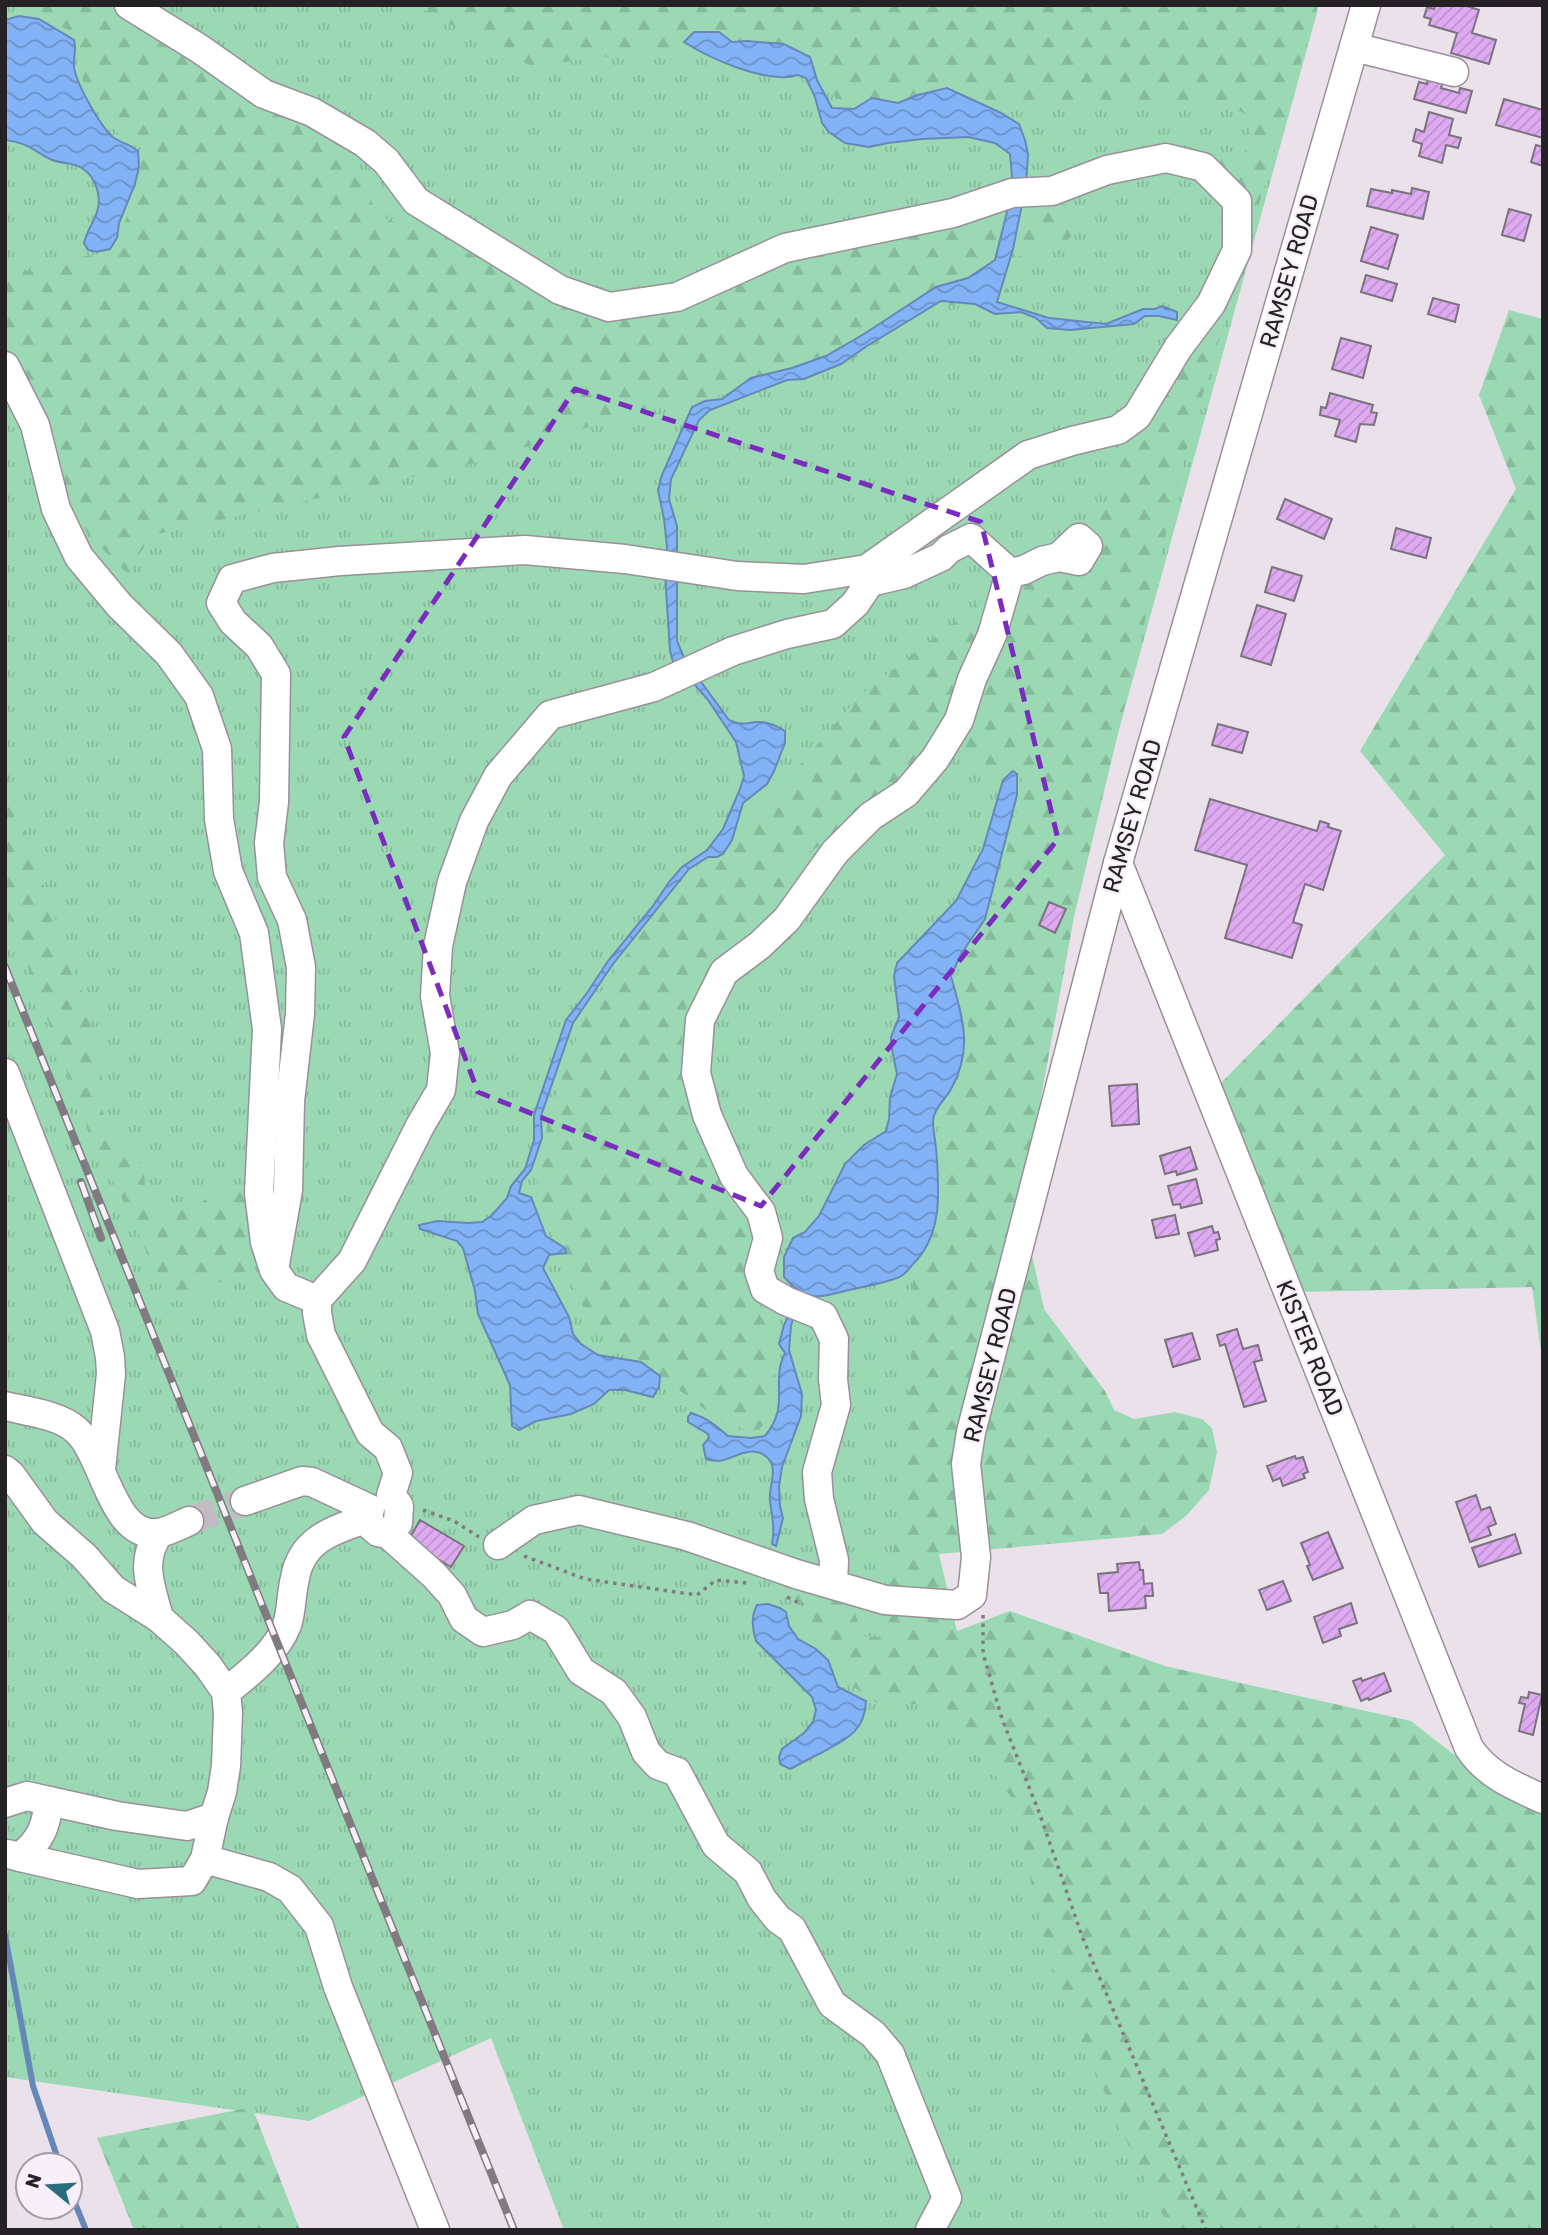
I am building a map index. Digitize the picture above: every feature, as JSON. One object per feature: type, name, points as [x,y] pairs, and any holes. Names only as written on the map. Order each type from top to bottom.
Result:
[{"type":"street","points":[[129,5],[200,49],[264,94],[312,112],[365,143],[386,161],[416,201],[560,290],[609,307],[677,297],[785,248],[953,213],[1012,193],[1052,191],[1107,170],[1166,158],[1203,167],[1237,201],[1237,250],[1211,304],[1178,348],[1137,416],[1118,430],[1028,455],[867,569],[804,579],[737,576],[625,559],[525,550],[313,564],[273,568],[232,579],[221,603],[233,622],[259,646],[276,674],[274,802],[269,844],[272,877],[292,920],[301,967],[300,1013],[290,1101],[288,1190],[274,1270]]},
{"type":"street","name":"RAMSEY ROAD","points":[[972,1595],[976,1557],[966,1464],[971,1432],[1118,863],[1366,5]]},
{"type":"street","points":[[1354,47],[1454,72]]},
{"type":"street","points":[[5,366],[35,425],[56,509],[79,557],[119,605],[169,654],[199,696],[217,749],[219,819],[228,871],[254,933],[267,1029],[259,1193],[265,1242],[274,1270],[286,1287],[317,1300]]},
{"type":"street","points":[[388,1534],[398,1523],[399,1506],[391,1495],[398,1473],[388,1448],[370,1433],[321,1335],[317,1300],[352,1261],[419,1126],[441,1090],[445,1053],[435,996],[438,946],[452,882],[474,821],[498,776],[550,715],[654,687],[733,651],[787,634],[833,624],[855,604],[870,582],[904,574],[942,557],[949,549],[971,538],[1010,573]]},
{"type":"street","points":[[1010,573],[1059,557]]},
{"type":"street","points":[[833,1584],[834,1560],[819,1499],[817,1472],[836,1405],[833,1379],[834,1339],[822,1316],[765,1289],[759,1271],[768,1238],[761,1212],[734,1176],[707,1115],[696,1073],[700,1020],[724,972],[760,945],[787,919],[835,852],[871,816],[906,793],[935,759],[959,720],[972,679],[992,635],[1010,573]]},
{"type":"street","name":"KISTER ROAD","points":[[1118,863],[1469,1748],[1478,1762],[1506,1782],[1543,1799]]},
{"type":"street","points":[[5,1073],[104,1331],[111,1374],[101,1469]]},
{"type":"street","points":[[5,1406],[46,1416],[74,1428],[94,1452],[122,1516],[134,1526],[159,1533],[189,1521]]},
{"type":"street","points":[[5,1470],[45,1521],[84,1556],[113,1589],[159,1618],[187,1643],[208,1666],[226,1692],[228,1713],[222,1792],[205,1859],[192,1881],[138,1884],[12,1855]]},
{"type":"street","points":[[245,1501],[302,1481],[312,1482],[370,1508]]},
{"type":"street","points":[[498,1545],[534,1520],[579,1510],[688,1536],[884,1600],[957,1605],[972,1595]]},
{"type":"street","points":[[226,1692],[258,1665],[286,1626],[295,1576],[303,1555],[326,1532],[369,1518],[371,1526],[378,1532],[388,1534],[434,1575],[452,1595],[464,1619],[483,1632],[513,1625],[530,1615],[556,1630],[581,1671],[614,1692],[620,1700],[632,1717],[646,1752],[658,1765],[677,1772],[716,1845],[748,1872],[762,1899],[778,1919],[792,1929],[832,2004],[873,2034],[890,2054],[947,2198],[930,2230]]},
{"type":"street","points":[[159,1533],[148,1555],[147,1567],[159,1618]]},
{"type":"street","points":[[5,1803],[27,1796],[117,1816],[187,1826],[214,1817]]},
{"type":"street","points":[[12,1855],[36,1844],[47,1822],[49,1801]]},
{"type":"street","points":[[205,1859],[269,1877],[290,1889],[319,1926],[338,1987],[435,2230]]},
{"type":"path","points":[[399,1506],[433,1512],[454,1521],[485,1541],[586,1579],[697,1595],[716,1580],[751,1584]]},
{"type":"path","points":[[783,1595],[803,1605]]},
{"type":"path","points":[[972,1595],[983,1611],[983,1653],[1002,1719],[1039,1812],[1083,1936],[1206,2230]]},
{"type":"highlighted area","points":[[575,389],[981,522],[1058,839],[761,1206],[478,1092],[344,737]]},
{"type":"green space","points":[[5,5],[1308,5],[1318,9],[929,1417],[908,1521],[1206,2230],[564,2230],[491,2038],[309,2121],[5,2077]]},
{"type":"green space","points":[[22,5],[114,5],[344,134],[377,215],[585,305],[787,260],[904,240],[1005,204],[1066,204],[1082,213],[1077,230],[1066,242],[1011,261],[1006,285],[1014,301],[973,308],[942,304],[850,361],[681,405],[670,401],[475,463],[153,535],[131,565],[137,583],[94,541],[49,485],[42,443],[5,327],[5,255],[22,272],[79,257],[110,253],[139,182],[143,147],[117,133],[85,93],[77,35]]},
{"type":"green space","points":[[413,5],[1318,5],[1184,458],[1074,917],[1021,1207],[1044,1309],[1105,1391],[1114,1410],[1134,1419],[1175,1412],[1202,1419],[1212,1428],[1217,1452],[1209,1490],[1186,1516],[1162,1534],[939,1554],[957,1631],[1010,1611],[1165,1666],[1411,1721],[1476,1772],[1543,1792],[1543,2230],[1170,2230],[1055,1983],[1011,1797],[944,1704],[878,1704],[847,1682],[833,1648],[803,1628],[793,1585],[850,1600],[863,1636],[879,1637],[881,1605],[900,1521],[911,1368],[913,1278],[926,1256],[942,1216],[944,1179],[940,1113],[958,1084],[970,1034],[956,976],[989,920],[1021,794],[1022,771],[1012,767],[999,785],[992,784],[986,764],[969,749],[962,745],[937,751],[846,833],[794,859],[779,920],[753,946],[726,952],[701,977],[683,1017],[681,1082],[702,1144],[726,1194],[760,1226],[749,1275],[773,1342],[776,1387],[767,1420],[756,1433],[719,1420],[590,1323],[536,1195],[549,1113],[585,1015],[670,892],[766,804],[859,696],[1111,501],[1115,452],[1143,414],[1230,245],[1217,165],[1220,155],[1243,157],[1254,122],[1225,103],[836,99],[820,67],[676,48],[531,66]]},
{"type":"green space","points":[[1509,310],[1543,319],[1543,1366],[1532,1287],[1298,1292],[1219,1085],[1445,855],[1360,751],[1516,489],[1479,395]]},
{"type":"green space","points":[[5,770],[63,943],[88,1006],[102,1074],[101,1108],[117,1142],[144,1167],[145,1188],[155,1202],[193,1204],[208,1198],[226,1185],[243,1185],[252,1222],[250,1270],[169,1304],[133,1221],[88,1129],[5,905]]},
{"type":"green space","points":[[252,2107],[300,2230],[134,2230],[97,2138]]},
{"type":"water","points":[[19,16],[39,19],[74,40],[74,67],[90,105],[114,138],[138,151],[139,167],[135,184],[119,223],[117,238],[110,249],[96,252],[88,250],[84,243],[99,200],[97,188],[87,172],[75,165],[50,159],[24,145],[5,140],[5,20]]},
{"type":"water","points":[[694,32],[719,32],[732,42],[784,44],[810,57],[817,80],[832,108],[854,109],[872,98],[898,103],[947,88],[1001,113],[1019,124],[1028,154],[1026,184],[1013,249],[997,302],[1049,318],[1106,324],[1143,309],[1162,306],[1177,312],[1177,320],[1145,316],[1134,324],[1070,330],[1047,328],[1036,318],[1021,312],[995,314],[975,304],[941,301],[841,364],[804,379],[787,380],[710,410],[699,420],[671,479],[669,499],[677,526],[677,641],[685,660],[729,720],[740,724],[768,723],[785,731],[785,743],[767,784],[743,803],[732,840],[723,854],[708,857],[689,869],[613,964],[573,1023],[541,1116],[542,1138],[531,1170],[522,1181],[519,1193],[531,1197],[546,1236],[565,1248],[566,1253],[549,1255],[543,1268],[569,1317],[573,1334],[581,1344],[598,1355],[641,1362],[660,1376],[659,1387],[653,1397],[625,1390],[609,1390],[594,1404],[571,1414],[536,1421],[519,1430],[512,1426],[510,1385],[478,1314],[475,1291],[463,1248],[457,1241],[420,1229],[419,1225],[438,1221],[482,1222],[507,1198],[511,1186],[525,1169],[534,1140],[534,1115],[566,1020],[669,882],[682,867],[707,850],[723,829],[740,789],[744,776],[736,742],[708,700],[674,665],[670,651],[665,574],[667,547],[658,490],[662,475],[692,407],[705,401],[722,399],[751,378],[826,356],[936,287],[968,278],[995,260],[1013,188],[1010,154],[995,143],[968,137],[922,139],[869,147],[845,143],[829,132],[822,123],[815,97],[806,78],[798,75],[786,77],[755,73],[723,62],[684,42]]},
{"type":"water","points":[[1013,771],[1017,774],[1017,795],[985,919],[961,954],[951,976],[962,1019],[964,1046],[958,1074],[934,1116],[938,1194],[935,1224],[930,1239],[923,1252],[900,1277],[826,1295],[805,1294],[784,1277],[784,1257],[793,1238],[805,1232],[819,1216],[845,1164],[864,1145],[886,1131],[890,1098],[897,1074],[891,1037],[899,1017],[894,976],[897,963],[956,901],[983,849],[1003,780]]},
{"type":"water","points":[[790,1313],[794,1315],[789,1350],[802,1394],[801,1416],[782,1467],[779,1486],[783,1518],[776,1546],[772,1544],[770,1495],[773,1470],[769,1459],[758,1452],[752,1452],[723,1460],[706,1459],[703,1445],[709,1438],[708,1434],[688,1422],[688,1417],[691,1413],[702,1417],[728,1436],[765,1436],[777,1414],[779,1374],[785,1353],[779,1344]]},
{"type":"water","points":[[768,1604],[786,1612],[789,1626],[798,1639],[816,1649],[828,1660],[838,1687],[866,1701],[862,1720],[852,1734],[790,1769],[780,1764],[782,1749],[804,1733],[813,1722],[816,1710],[812,1697],[756,1641],[753,1622],[755,1609],[757,1605]]},
{"type":"building","points":[[1435,5],[1464,5],[1479,10],[1472,33],[1496,40],[1489,64],[1451,53],[1457,33],[1429,25],[1431,19],[1424,17],[1427,7],[1434,9]]},
{"type":"building","points":[[1428,77],[1443,81],[1441,88],[1459,93],[1460,88],[1472,91],[1466,113],[1414,99],[1419,82],[1427,84]]},
{"type":"building","points":[[1504,99],[1543,110],[1543,138],[1496,125]]},
{"type":"building","points":[[1429,112],[1453,119],[1449,135],[1461,138],[1458,148],[1446,145],[1442,163],[1419,156],[1422,144],[1413,141],[1416,129],[1424,132]]},
{"type":"building","points":[[1536,145],[1543,147],[1543,166],[1531,162]]},
{"type":"building","points":[[1412,188],[1429,192],[1423,219],[1367,206],[1371,189],[1411,194]]},
{"type":"building","points":[[1509,209],[1531,215],[1524,241],[1502,235]]},
{"type":"building","points":[[1371,227],[1398,235],[1388,269],[1361,261]]},
{"type":"building","points":[[1366,275],[1397,284],[1392,301],[1361,292]]},
{"type":"building","points":[[1433,298],[1459,305],[1455,322],[1428,314]]},
{"type":"building","points":[[1341,338],[1371,346],[1363,378],[1332,369]]},
{"type":"building","points":[[1330,393],[1373,405],[1371,412],[1377,413],[1374,425],[1360,424],[1356,442],[1335,436],[1340,420],[1320,415],[1321,407],[1326,408]]},
{"type":"building","points":[[1285,499],[1332,519],[1324,539],[1277,519]]},
{"type":"building","points":[[1396,528],[1431,538],[1426,558],[1391,549]]},
{"type":"building","points":[[1272,567],[1302,576],[1294,601],[1265,592]]},
{"type":"building","points":[[1257,605],[1286,614],[1271,665],[1241,656]]},
{"type":"building","points":[[1218,724],[1248,732],[1242,753],[1212,745]]},
{"type":"building","points":[[1210,799],[1317,831],[1320,821],[1341,831],[1323,890],[1305,884],[1293,922],[1302,925],[1292,958],[1225,938],[1247,865],[1195,850]]},
{"type":"building","points":[[1049,902],[1066,909],[1055,933],[1039,925]]},
{"type":"building","points":[[1137,1084],[1139,1124],[1112,1126],[1109,1086]]},
{"type":"building","points":[[1190,1147],[1197,1169],[1177,1175],[1176,1171],[1165,1174],[1160,1156]]},
{"type":"building","points":[[1196,1179],[1202,1203],[1181,1208],[1180,1204],[1173,1205],[1168,1186]]},
{"type":"building","points":[[1175,1215],[1179,1234],[1156,1238],[1152,1220]]},
{"type":"building","points":[[1212,1226],[1220,1239],[1216,1240],[1218,1250],[1195,1256],[1188,1233]]},
{"type":"building","points":[[1237,1329],[1243,1349],[1258,1345],[1262,1360],[1254,1362],[1266,1401],[1244,1407],[1225,1344],[1220,1346],[1217,1335]]},
{"type":"building","points":[[1192,1333],[1200,1359],[1173,1367],[1165,1340]]},
{"type":"building","points":[[1295,1456],[1296,1459],[1303,1457],[1308,1472],[1303,1474],[1305,1478],[1283,1486],[1280,1478],[1273,1481],[1267,1466]]},
{"type":"building","points":[[1476,1495],[1481,1510],[1490,1507],[1496,1524],[1488,1527],[1491,1535],[1470,1542],[1456,1502]]},
{"type":"building","points":[[420,1520],[464,1546],[451,1567],[408,1541]]},
{"type":"building","points":[[1328,1532],[1343,1568],[1313,1580],[1301,1543]]},
{"type":"building","points":[[1515,1534],[1521,1553],[1479,1567],[1472,1548]]},
{"type":"building","points":[[1139,1562],[1140,1570],[1143,1570],[1144,1584],[1152,1583],[1153,1596],[1145,1596],[1146,1608],[1109,1611],[1108,1593],[1100,1593],[1098,1574],[1118,1572],[1117,1564]]},
{"type":"building","points":[[1283,1581],[1291,1601],[1267,1610],[1259,1590]]},
{"type":"building","points":[[1351,1603],[1357,1623],[1339,1629],[1341,1636],[1323,1643],[1314,1617]]},
{"type":"building","points":[[1384,1673],[1391,1691],[1361,1701],[1353,1681],[1361,1678],[1362,1681]]},
{"type":"building","points":[[1529,1692],[1542,1695],[1533,1735],[1519,1731],[1525,1704],[1519,1703],[1521,1697],[1528,1698]]},
{"type":"waterway","points":[[5,1935],[33,2086],[55,2151]]},
{"type":"waterway","points":[[82,2221],[86,2230]]},
{"type":"tunnel","points":[[189,1521],[245,1501]]},
{"type":"railway","points":[[5,967],[514,2230]]},
{"type":"railway","points":[[81,1182],[101,1238]]}]
